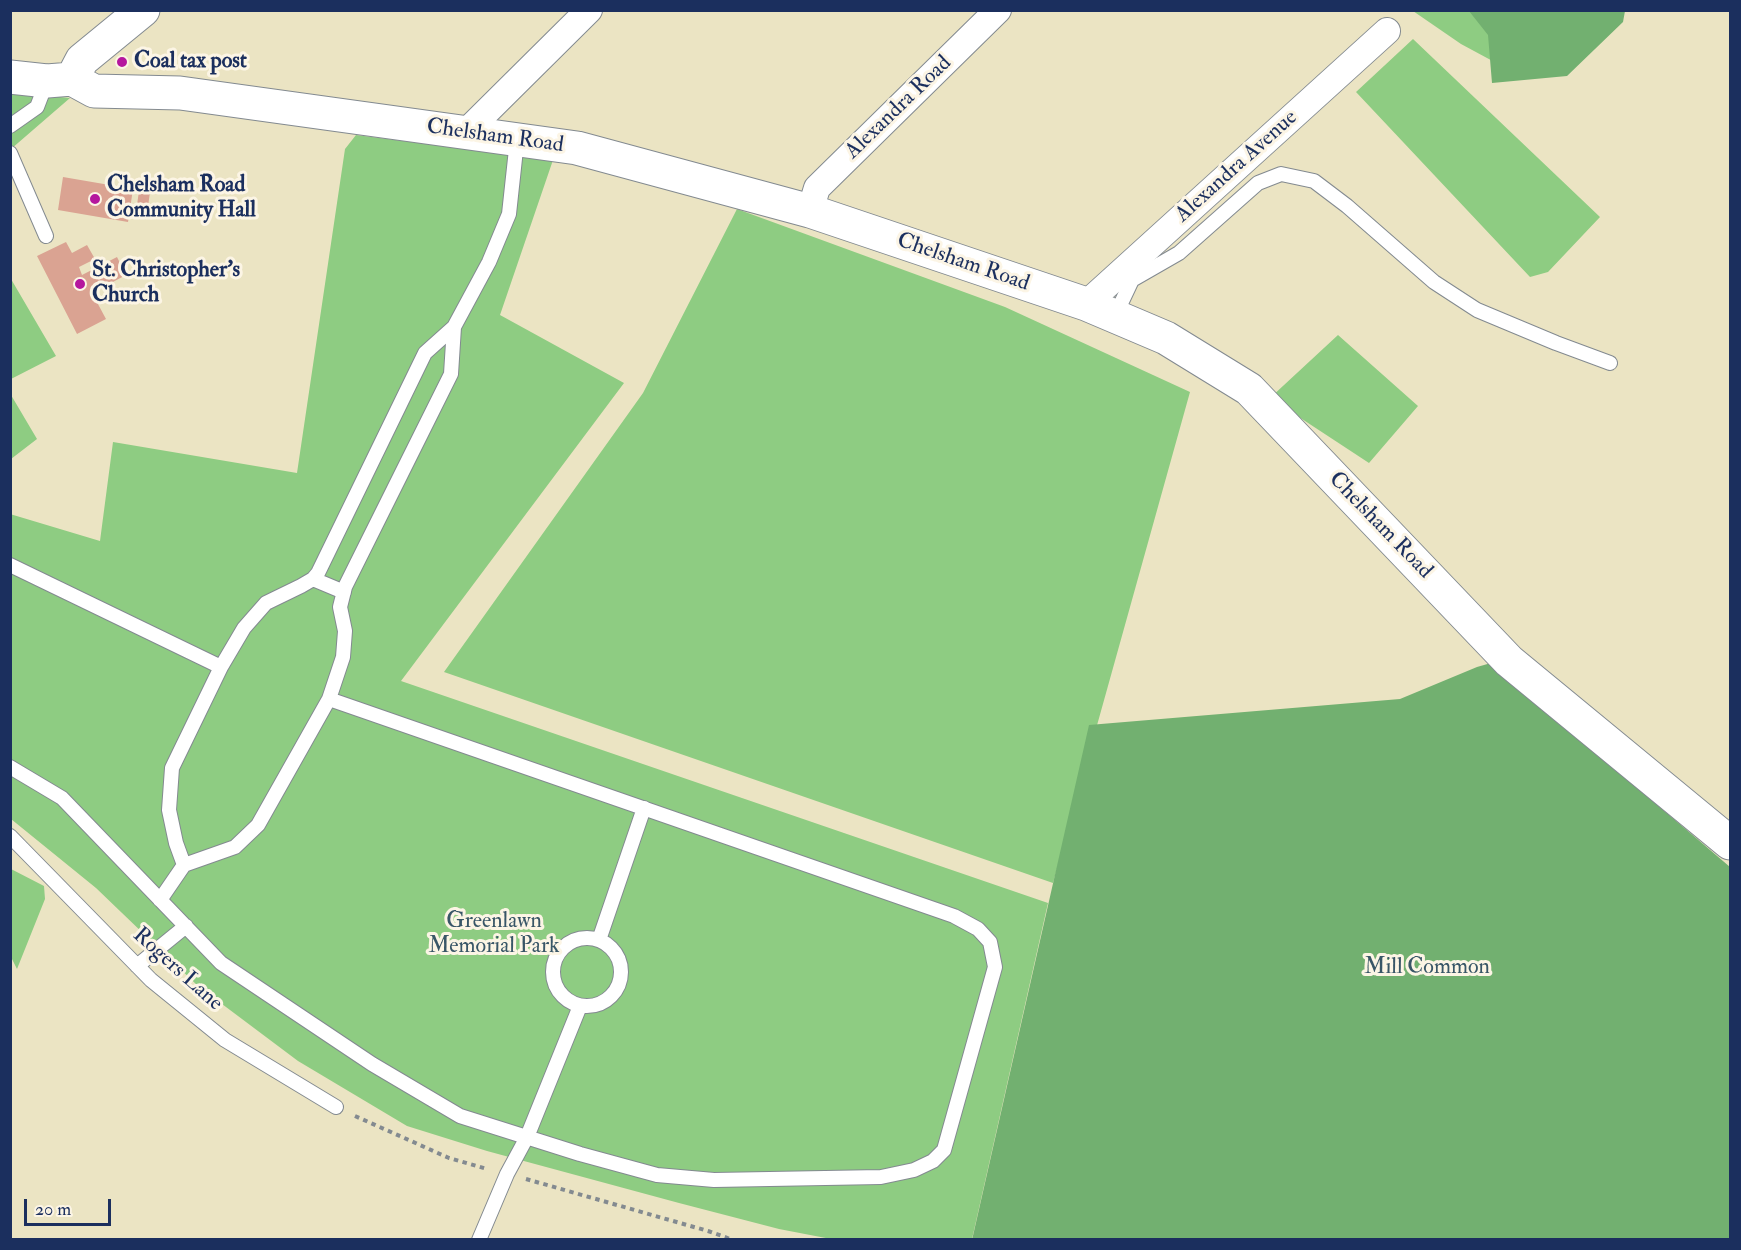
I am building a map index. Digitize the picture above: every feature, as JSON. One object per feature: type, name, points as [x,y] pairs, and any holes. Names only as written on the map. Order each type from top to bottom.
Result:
[{"type":"street","points":[[59,80],[143,10]]},
{"type":"street","points":[[465,133],[589,10]]},
{"type":"street","name":"Alexandra Road","points":[[810,211],[817,188],[998,10]]},
{"type":"street","name":"Alexandra Avenue","points":[[1101,310],[1387,31]]},
{"type":"street","name":"Chelsham Road","points":[[10,77],[59,80],[94,92],[180,93],[577,148],[810,211],[1101,310],[1166,338],[1249,389],[1509,662],[1731,843]]},
{"type":"lane","points":[[10,126],[37,107],[59,80]]},
{"type":"lane","points":[[184,864],[176,843],[169,810],[172,768],[221,667],[244,628],[266,603],[313,579],[318,573],[425,353],[454,327],[489,262],[509,214],[517,140]]},
{"type":"lane","points":[[10,153],[46,236]]},
{"type":"lane","points":[[1101,310],[1132,280],[1179,253],[1258,183],[1281,174],[1314,181],[1347,206],[1434,282],[1477,310],[1610,363]]},
{"type":"lane","points":[[160,900],[184,864],[235,847],[258,825],[329,699],[343,657],[345,631],[340,606],[344,592],[451,374],[454,327]]},
{"type":"lane","points":[[10,565],[221,667]]},
{"type":"lane","points":[[313,579],[344,592]]},
{"type":"lane","points":[[10,767],[62,798],[221,963],[372,1065],[460,1116],[657,1175],[714,1180],[881,1177],[914,1170],[933,1161],[944,1150],[995,967],[990,942],[978,928],[954,916],[329,699]]},
{"type":"lane","points":[[599,940],[645,808]]},
{"type":"lane","name":"Rogers Lane","points":[[10,836],[151,980],[225,1040],[336,1107]]},
{"type":"lane","points":[[137,966],[186,926]]},
{"type":"lane","points":[[577,939],[599,940],[609,946],[621,964],[618,987],[602,1003],[580,1006],[570,1002],[555,985],[554,962],[559,952],[567,944],[577,939]]},
{"type":"lane","points":[[479,1239],[507,1174],[527,1137],[580,1006]]},
{"type":"path","points":[[336,1107],[449,1158],[733,1239]]},
{"type":"green space","points":[[1413,11],[1603,11],[1513,72],[1461,44]]},
{"type":"green space","points":[[1469,11],[1625,11],[1623,22],[1567,76],[1492,83],[1488,35]]},
{"type":"green space","points":[[1413,39],[1600,217],[1548,272],[1530,277],[1356,92]]},
{"type":"green space","points":[[11,92],[70,98],[11,149]]},
{"type":"green space","name":"Greenlawn Memorial Park","points":[[356,135],[553,160],[500,315],[624,383],[401,681],[1048,903],[972,1239],[831,1239],[779,1229],[487,1151],[407,1126],[298,1061],[198,986],[96,888],[11,819],[10,514],[100,541],[113,442],[297,473],[345,149]]},
{"type":"green space","points":[[737,209],[1005,307],[1190,392],[1053,883],[444,672],[643,393]]},
{"type":"green space","points":[[11,279],[56,356],[10,379]]},
{"type":"green space","points":[[1338,335],[1418,406],[1369,463],[1270,398]]},
{"type":"green space","points":[[11,395],[37,439],[11,459]]},
{"type":"green space","name":"Mill Common","points":[[1491,663],[1730,867],[1730,1239],[972,1240],[1089,725],[1400,699]]},
{"type":"green space","points":[[11,869],[44,886],[45,899],[17,969],[11,957]]},
{"type":"building","name":"Chelsham Road Community Hall","points":[[63,177],[133,189],[128,222],[58,210]]},
{"type":"building","points":[[139,191],[150,192],[147,214],[136,212]]},
{"type":"building","name":"St. Christopher's Church","points":[[66,242],[72,253],[87,245],[95,259],[79,267],[82,275],[117,257],[126,275],[92,293],[106,319],[77,334],[37,256]]},
{"type":"place","name":"Coal tax post","points":[[122,62]]},
{"type":"place","name":"Chelsham Road Community Hall","points":[[95,199]]},
{"type":"place","name":"St. Christopher's Church","points":[[80,284]]}]
